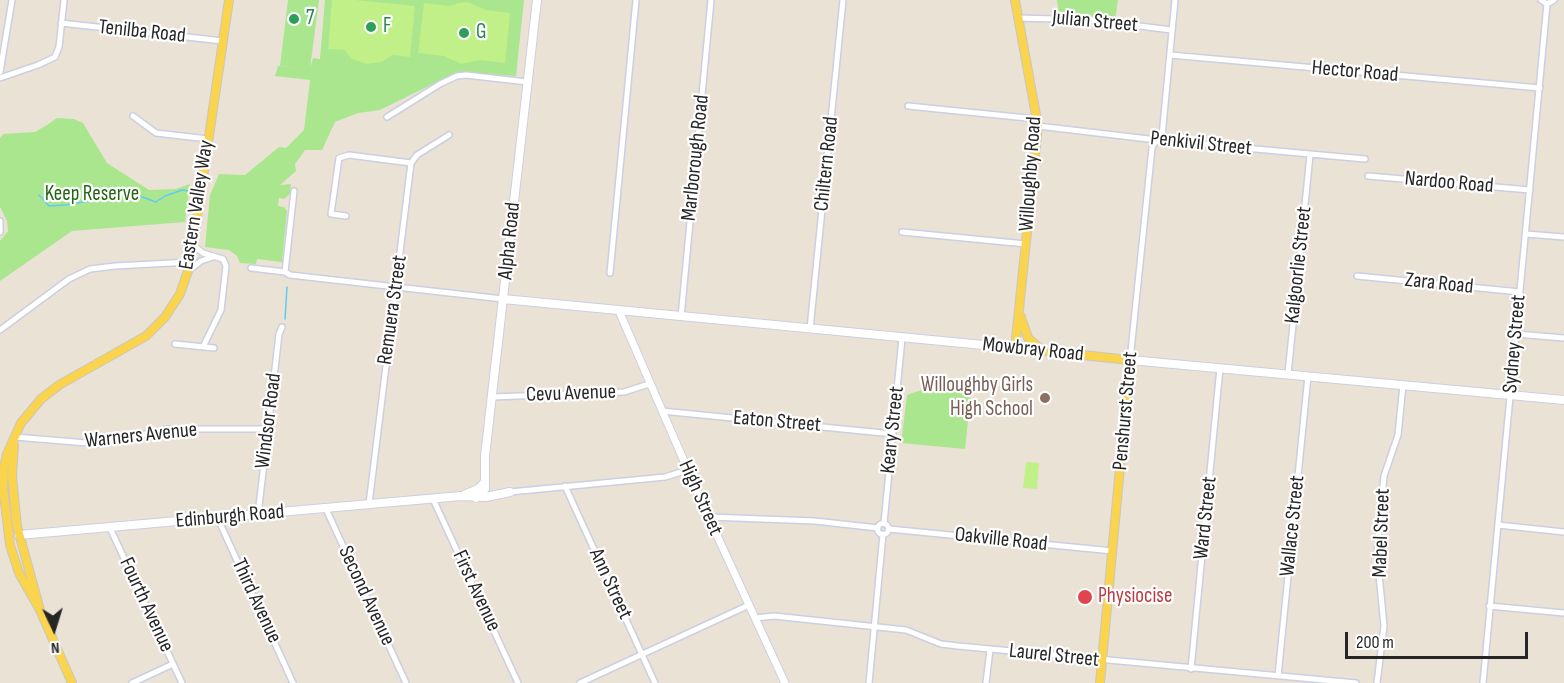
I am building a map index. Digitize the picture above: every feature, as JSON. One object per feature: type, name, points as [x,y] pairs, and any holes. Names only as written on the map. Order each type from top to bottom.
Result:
[{"type":"main road","name":"Eastern Valley Way","points":[[72,683],[40,610],[19,573],[4,536],[4,467],[7,454],[27,414],[46,394],[130,346],[156,326],[175,303],[188,272],[193,246],[228,0]]},
{"type":"main road","name":"Alpha Road","points":[[479,495],[485,482],[485,456],[537,0]]},
{"type":"main road","name":"Willoughby Road","points":[[1015,0],[1038,122],[1015,348]]},
{"type":"main road","name":"Mowbray Road","points":[[503,299],[1564,400]]},
{"type":"main road","points":[[1019,312],[1028,338],[1046,352]]},
{"type":"main road","name":"Penshurst Street","points":[[1100,683],[1130,360]]},
{"type":"main road","name":"Eastern Valley Way","points":[[15,437],[12,477],[19,535],[40,610]]},
{"type":"main road","points":[[464,495],[478,489],[485,482],[489,489],[498,492]]},
{"type":"main road","points":[[479,495],[510,492]]},
{"type":"main road","points":[[479,495],[510,492]]},
{"type":"main road","name":"Edinburgh Road","points":[[19,535],[479,495]]},
{"type":"street","points":[[0,72],[12,0]]},
{"type":"street","points":[[0,78],[53,58],[58,50],[64,0]]},
{"type":"street","points":[[610,273],[636,0]]},
{"type":"street","name":"Marlborough Road","points":[[681,316],[711,0]]},
{"type":"street","name":"Chiltern Road","points":[[810,329],[843,0]]},
{"type":"street","name":"Penshurst Street","points":[[1130,360],[1152,148],[1162,135],[1175,0]]},
{"type":"street","points":[[1541,0],[1547,4],[1554,0]]},
{"type":"street","name":"Sydney Street","points":[[1482,683],[1547,4]]},
{"type":"street","name":"Julian Street","points":[[1018,18],[1090,20],[1172,30]]},
{"type":"street","name":"Tenilba Road","points":[[61,23],[223,41]]},
{"type":"street","name":"Hector Road","points":[[1170,55],[1540,88]]},
{"type":"street","points":[[387,117],[457,76],[527,82]]},
{"type":"street","name":"Penkivil Street","points":[[908,106],[1157,140],[1365,159]]},
{"type":"street","points":[[133,116],[156,133],[208,139]]},
{"type":"street","points":[[346,216],[331,214],[339,158],[349,155],[411,163],[417,155],[449,135]]},
{"type":"street","name":"Kalgoorlie Street","points":[[1288,374],[1310,155]]},
{"type":"street","name":"Remuera Street","points":[[369,504],[411,163]]},
{"type":"street","name":"Nardoo Road","points":[[1368,176],[1530,190]]},
{"type":"street","points":[[285,272],[294,191]]},
{"type":"street","points":[[0,221],[0,232]]},
{"type":"street","points":[[902,232],[1026,244]]},
{"type":"street","points":[[1526,234],[1564,237]]},
{"type":"street","points":[[193,246],[203,253],[226,262],[219,314],[203,347]]},
{"type":"street","points":[[188,272],[201,261],[215,257]]},
{"type":"street","points":[[0,330],[69,279],[90,269],[190,262]]},
{"type":"street","points":[[251,268],[285,272],[290,275],[503,299]]},
{"type":"street","name":"Zara Road","points":[[1357,276],[1520,291]]},
{"type":"street","name":"High Street","points":[[619,310],[649,384],[785,683]]},
{"type":"street","name":"Windsor Road","points":[[258,515],[279,334],[282,327]]},
{"type":"street","points":[[1516,334],[1564,338]]},
{"type":"street","name":"Keary Street","points":[[884,523],[902,338]]},
{"type":"street","points":[[175,344],[214,348]]},
{"type":"street","name":"Ward Street","points":[[1191,669],[1220,368]]},
{"type":"street","name":"Wallace Street","points":[[1278,676],[1308,376]]},
{"type":"street","name":"Cevu Avenue","points":[[492,397],[624,392],[649,384]]},
{"type":"street","name":"Mabel Street","points":[[1377,683],[1384,626],[1377,554],[1384,476],[1398,435],[1403,385]]},
{"type":"street","name":"Eaton Street","points":[[662,411],[893,434]]},
{"type":"street","name":"Warners Avenue","points":[[15,437],[99,444],[168,429],[267,429]]},
{"type":"street","points":[[510,492],[665,477],[688,470]]},
{"type":"street","name":"Ann Street","points":[[565,486],[655,683]]},
{"type":"street","name":"First Avenue","points":[[434,499],[518,683]]},
{"type":"street","name":"Second Avenue","points":[[326,508],[406,683]]},
{"type":"street","points":[[709,517],[815,521],[878,528]]},
{"type":"street","name":"Third Avenue","points":[[218,519],[293,683]]},
{"type":"street","points":[[878,528],[880,524],[888,525],[887,533],[883,534]]},
{"type":"street","points":[[1498,525],[1564,532]]},
{"type":"street","name":"Fourth Avenue","points":[[110,528],[182,683]]},
{"type":"street","points":[[878,528],[883,534]]},
{"type":"street","name":"Oakville Road","points":[[889,529],[1113,551]]},
{"type":"street","points":[[869,683],[883,534]]},
{"type":"street","name":"Edinburgh Road","points":[[4,536],[19,535]]},
{"type":"street","points":[[580,683],[749,605]]},
{"type":"street","points":[[1489,606],[1564,613]]},
{"type":"street","name":"Laurel Street","points":[[755,618],[778,617],[908,631],[941,644],[990,650],[1356,683]]},
{"type":"street","points":[[986,683],[990,650]]},
{"type":"street","points":[[132,683],[173,664]]},
{"type":"green space","points":[[288,0],[319,0],[310,68],[313,58],[320,59],[325,0],[524,0],[516,76],[457,72],[380,110],[358,113],[335,122],[322,150],[305,150],[295,164],[296,171],[280,185],[291,184],[290,194],[284,199],[279,198],[278,206],[284,207],[287,211],[282,262],[257,259],[256,264],[240,263],[237,256],[229,250],[205,247],[210,195],[219,174],[245,175],[279,147],[286,148],[304,130],[310,80],[275,76],[278,66],[310,69],[280,66]]},
{"type":"green space","name":"F","points":[[332,0],[415,6],[410,57],[392,55],[382,62],[367,64],[352,59],[344,50],[328,49]]},
{"type":"green space","points":[[1057,0],[1118,0],[1115,20],[1059,14]]},
{"type":"green space","name":"G","points":[[468,2],[486,10],[510,13],[505,63],[479,60],[461,64],[444,56],[418,53],[424,3],[450,6]]},
{"type":"green space","name":"Keep Reserve","points":[[57,118],[74,119],[83,123],[107,163],[149,190],[176,189],[190,184],[185,222],[72,231],[0,281],[0,241],[8,231],[7,221],[0,207],[0,138],[3,134],[35,132]]},
{"type":"green space","points":[[927,388],[971,393],[965,449],[901,443],[907,395]]},
{"type":"green space","points":[[1026,462],[1039,463],[1037,489],[1023,488]]},
{"type":"waterway","points":[[39,195],[49,206],[106,198],[126,191],[156,202],[182,190],[189,191]]},
{"type":"waterway","points":[[285,319],[287,287]]},
{"type":"place","name":"7","points":[[294,19]]},
{"type":"place","name":"F","points":[[371,27]]},
{"type":"place","name":"G","points":[[464,33]]},
{"type":"place","name":"Willoughby Girls High School","points":[[1045,398]]},
{"type":"place","name":"Physiocise","points":[[1085,597]]}]
